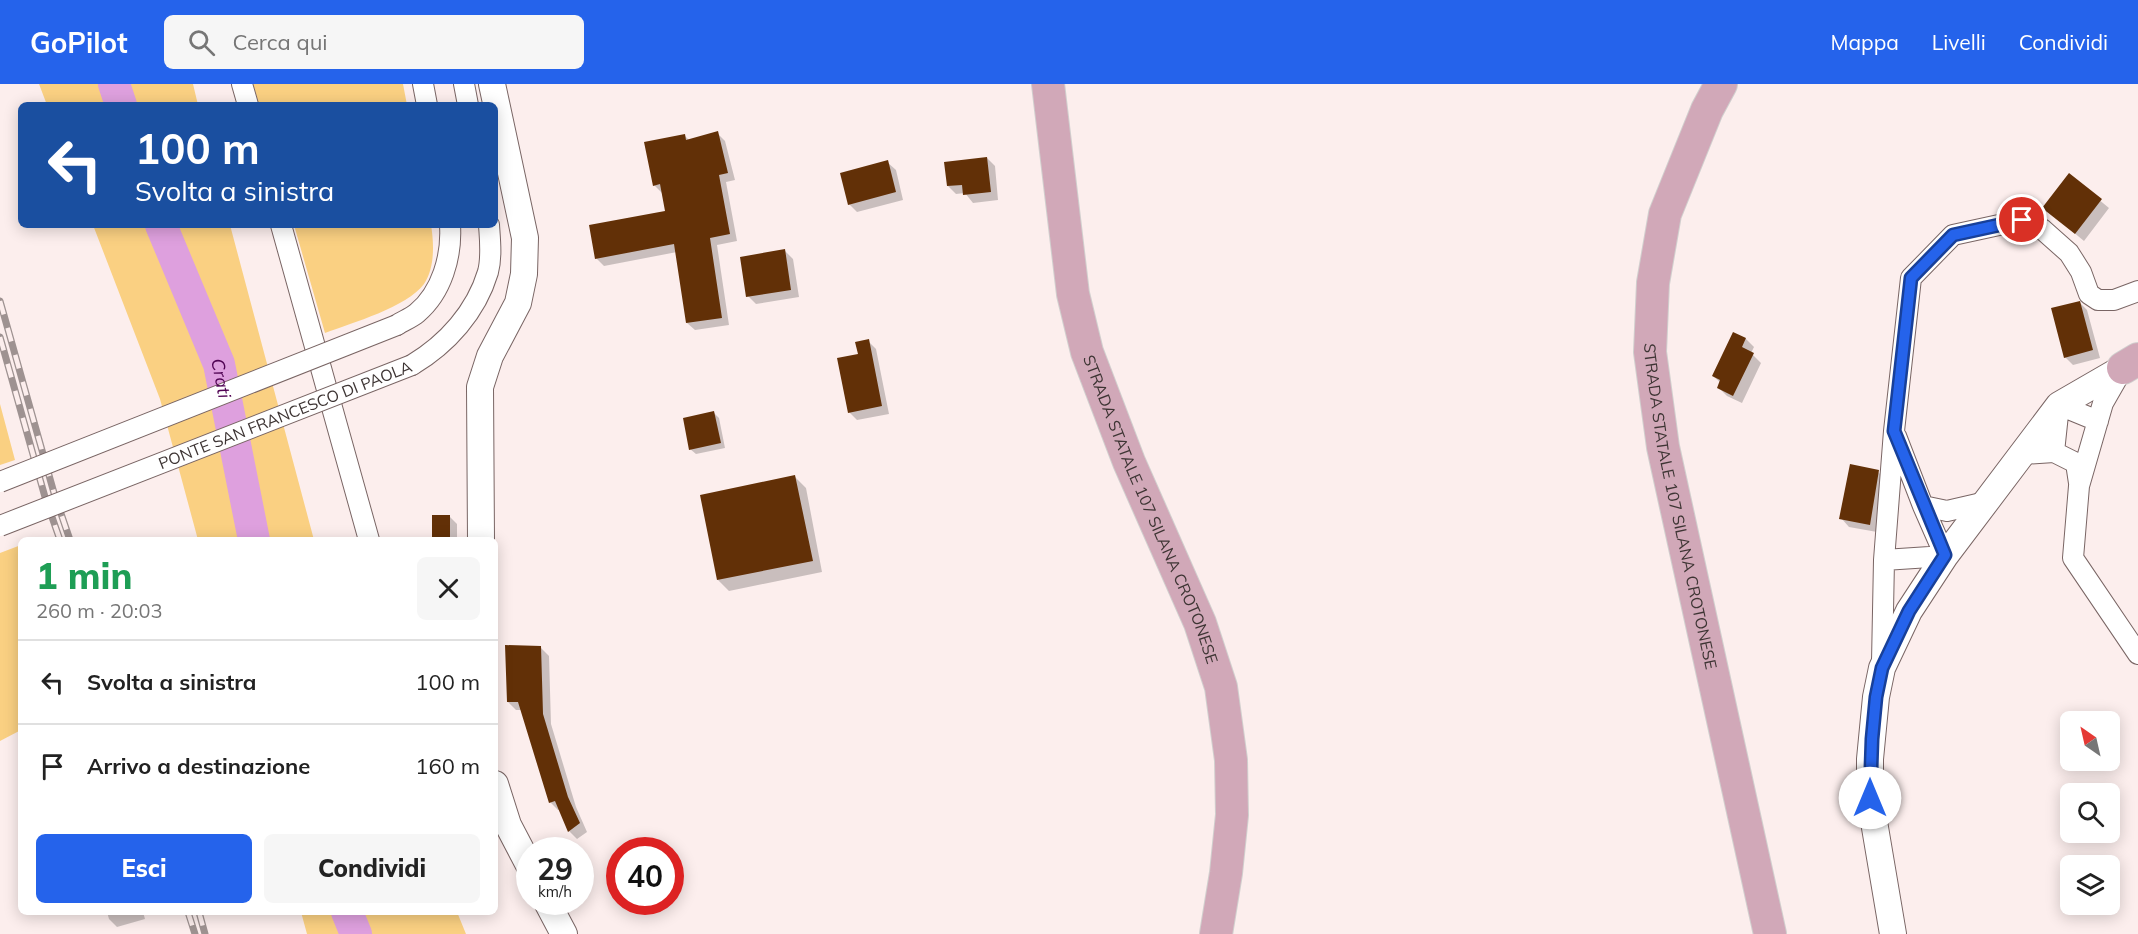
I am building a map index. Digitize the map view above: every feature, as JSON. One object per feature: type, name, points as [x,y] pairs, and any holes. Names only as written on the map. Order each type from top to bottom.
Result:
[{"type":"main road","name":"STRADA STATALE 107 SILANA CROTONESE","points":[[1048,84],[1073,294],[1087,352],[1129,462],[1200,623],[1221,687],[1231,760],[1233,815],[1216,934]]},
{"type":"main road","points":[[1714,97],[1732,84]]},
{"type":"main road","name":"STRADA STATALE 107 SILANA CROTONESE","points":[[1714,97],[1665,214],[1653,283],[1650,352],[1663,447],[1770,934]]},
{"type":"street","points":[[242,84],[247,102]]},
{"type":"street","points":[[423,84],[426,102]]},
{"type":"street","points":[[464,84],[467,102]]},
{"type":"street","points":[[492,84],[496,102]]},
{"type":"street","points":[[481,537],[480,387],[490,356],[518,303],[524,274],[525,238],[498,112]]},
{"type":"street","points":[[1893,934],[1870,798],[1872,739],[1876,697],[1882,668],[1884,560],[1894,431],[1911,278],[1953,235],[2022,220],[2042,229],[2069,253],[2090,294],[2098,300],[2114,300],[2138,291]]},
{"type":"street","points":[[282,228],[368,537]]},
{"type":"street","points":[[0,482],[397,325],[418,312],[433,294],[444,274],[450,250],[450,228]]},
{"type":"street","name":"PONTE SAN FRANCESCO DI PAOLA","points":[[0,526],[412,365],[430,354],[450,336],[478,295],[488,271],[489,228]]},
{"type":"street","points":[[1882,668],[1909,611],[1945,555],[2059,405],[2130,364]]},
{"type":"street","points":[[2130,364],[2103,402],[2079,486],[2073,558],[2138,654]]},
{"type":"street","points":[[2059,405],[2098,421]]},
{"type":"street","points":[[2054,452],[2059,405]]},
{"type":"street","points":[[1894,431],[1945,555]]},
{"type":"street","points":[[2022,454],[2054,452],[2076,463],[2079,486]]},
{"type":"street","points":[[1923,506],[1947,511],[1986,502]]},
{"type":"street","points":[[1884,560],[1945,555]]},
{"type":"street","points":[[498,799],[502,820],[516,844]]},
{"type":"street","points":[[554,915],[564,934]]},
{"type":"shaded area","points":[[39,84],[193,84],[197,102],[46,102]]},
{"type":"shaded area","points":[[253,84],[403,84],[406,102],[258,102]]},
{"type":"shaded area","points":[[94,228],[231,228],[313,537],[197,537],[160,399]]},
{"type":"shaded area","points":[[295,228],[431,228],[432,263],[428,278],[416,292],[392,307],[325,333]]},
{"type":"shaded area","points":[[0,404],[15,460],[0,465]]},
{"type":"shaded area","points":[[18,546],[18,732],[0,741],[0,553]]},
{"type":"shaded area","points":[[302,915],[458,915],[466,934],[307,934]]},
{"type":"building","points":[[718,131],[728,173],[719,175],[730,234],[710,238],[722,318],[686,323],[674,244],[595,259],[589,225],[665,211],[660,184],[653,186],[644,142],[685,134],[686,140]]},
{"type":"building","points":[[987,157],[991,192],[963,195],[962,185],[947,186],[944,162]]},
{"type":"building","points":[[888,160],[896,192],[848,205],[840,173]]},
{"type":"building","points":[[2069,173],[2102,199],[2075,234],[2042,208]]},
{"type":"building","points":[[785,249],[791,290],[746,297],[740,257]]},
{"type":"building","points":[[2080,301],[2093,350],[2064,358],[2051,308]]},
{"type":"building","points":[[1733,332],[1746,338],[1742,347],[1754,353],[1733,396],[1717,388],[1720,380],[1712,376]]},
{"type":"building","points":[[869,339],[882,406],[848,413],[837,358],[858,354],[855,342]]},
{"type":"building","points":[[714,411],[721,443],[689,450],[683,418]]},
{"type":"building","points":[[1850,464],[1879,470],[1870,525],[1839,519]]},
{"type":"building","points":[[795,475],[813,561],[717,580],[700,495]]},
{"type":"building","points":[[432,515],[450,515],[450,537],[432,537]]},
{"type":"building","points":[[505,645],[541,646],[543,714],[568,797],[580,823],[568,832],[555,801],[549,803],[518,702],[507,702]]},
{"type":"waterway","name":"Crati","points":[[114,84],[120,102]]},
{"type":"waterway","name":"Crati","points":[[162,228],[219,364],[253,537]]},
{"type":"waterway","name":"Crati","points":[[348,915],[356,934]]},
{"type":"railway","points":[[0,301],[54,493],[69,537]]},
{"type":"railway","points":[[0,337],[45,497],[59,537]]},
{"type":"railway","points":[[189,915],[195,934]]},
{"type":"railway","points":[[200,915],[205,934]]},
{"type":"route","points":[[1870,798],[1870,759],[1876,697],[1882,668],[1909,611],[1945,555],[1894,431],[1911,278],[1953,235],[2022,220]]}]
